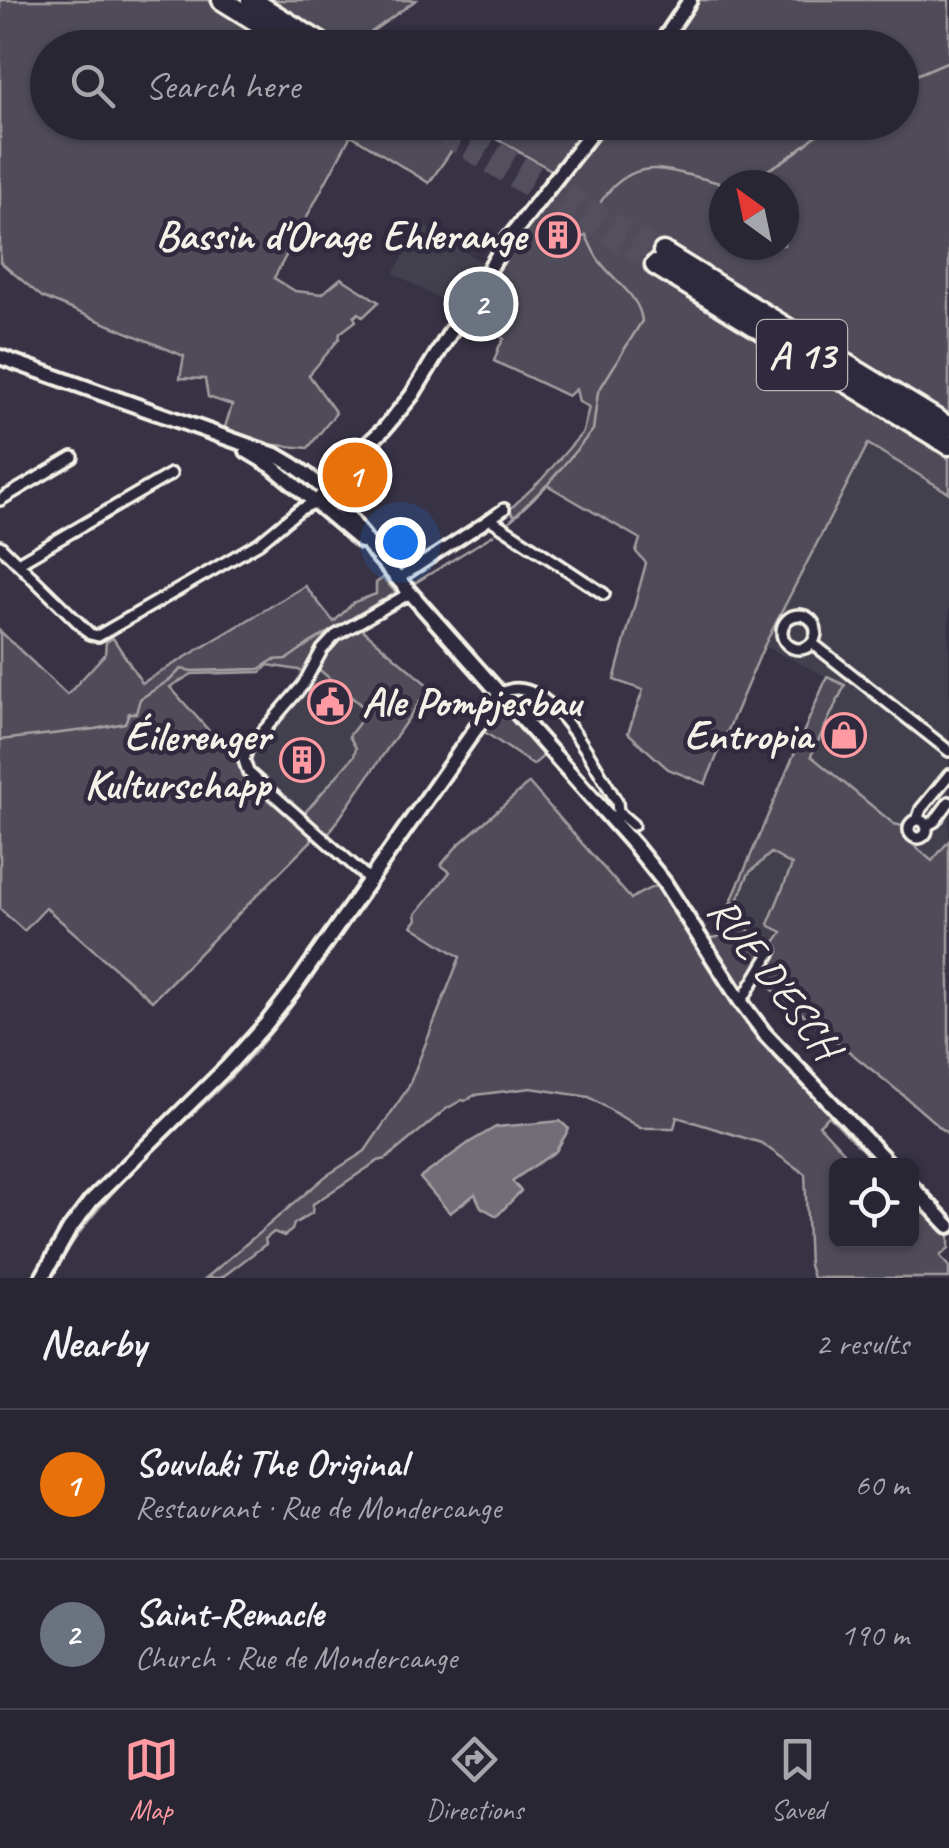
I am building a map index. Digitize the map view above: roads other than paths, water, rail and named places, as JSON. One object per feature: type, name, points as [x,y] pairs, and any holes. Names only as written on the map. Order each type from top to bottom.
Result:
[{"type":"highway","points":[[222,0],[270,30]]},
{"type":"highway","points":[[251,0],[300,30]]},
{"type":"highway","name":"A 13","points":[[949,427],[659,258],[949,445]]},
{"type":"main road","points":[[670,30],[690,0]]},
{"type":"main road","points":[[311,497],[384,429],[412,395],[504,245],[586,140]]},
{"type":"main road","points":[[0,357],[210,431]]},
{"type":"main road","name":"RUE D'ESCH","points":[[210,431],[278,456],[321,486],[352,518],[374,552]]},
{"type":"main road","name":"RUE D'ESCH","points":[[210,431],[256,455],[374,552],[616,818],[766,1034],[883,1158]]},
{"type":"main road","points":[[42,1278],[69,1230],[91,1202],[266,1024],[500,694]]},
{"type":"main road","points":[[919,1194],[949,1226]]},
{"type":"street","points":[[0,500],[73,457]]},
{"type":"street","points":[[18,563],[171,474]]},
{"type":"street","points":[[0,546],[90,634],[98,636],[259,543],[311,497]]},
{"type":"street","points":[[398,579],[504,509]]},
{"type":"street","points":[[490,519],[604,594]]},
{"type":"street","points":[[370,880],[248,772],[244,760],[247,750],[303,685],[322,650],[336,636],[410,592]]},
{"type":"street","points":[[812,643],[949,751]]},
{"type":"street","name":"RUE D'ESCH","points":[[500,694],[524,688],[546,698],[617,802],[616,818],[632,825]]},
{"type":"street","points":[[949,775],[922,810],[922,823],[935,820],[949,802]]},
{"type":"street","points":[[741,1002],[772,950]]},
{"type":"waterway","points":[[919,74],[949,61]]},
{"type":"waterway","points":[[767,170],[810,140]]},
{"type":"waterway","points":[[508,523],[547,485],[593,430],[598,392],[642,321],[636,303],[598,259],[586,236],[602,200],[620,181],[643,170],[657,169],[709,180]]},
{"type":"waterway","points":[[573,240],[586,236]]},
{"type":"waterway","points":[[415,583],[493,535]]},
{"type":"waterway","points":[[0,740],[125,723],[129,713],[136,713],[140,699],[181,669],[259,669],[273,660],[287,659],[382,600]]},
{"type":"tunnel","points":[[450,140],[655,265]]},
{"type":"tunnel","points":[[481,140],[663,252]]},
{"type":"place","name":"Bassin d'Orage Ehlerange","points":[[558,235]]},
{"type":"place","name":"Saint-Remacle","points":[[481,304]]},
{"type":"place","name":"Souvlaki The Original","points":[[355,475]]},
{"type":"place","name":"Ale Pompjesbau","points":[[330,702]]},
{"type":"place","name":"Entropia","points":[[844,735]]},
{"type":"place","name":"Éilerenger Kulturschapp","points":[[302,760]]}]
